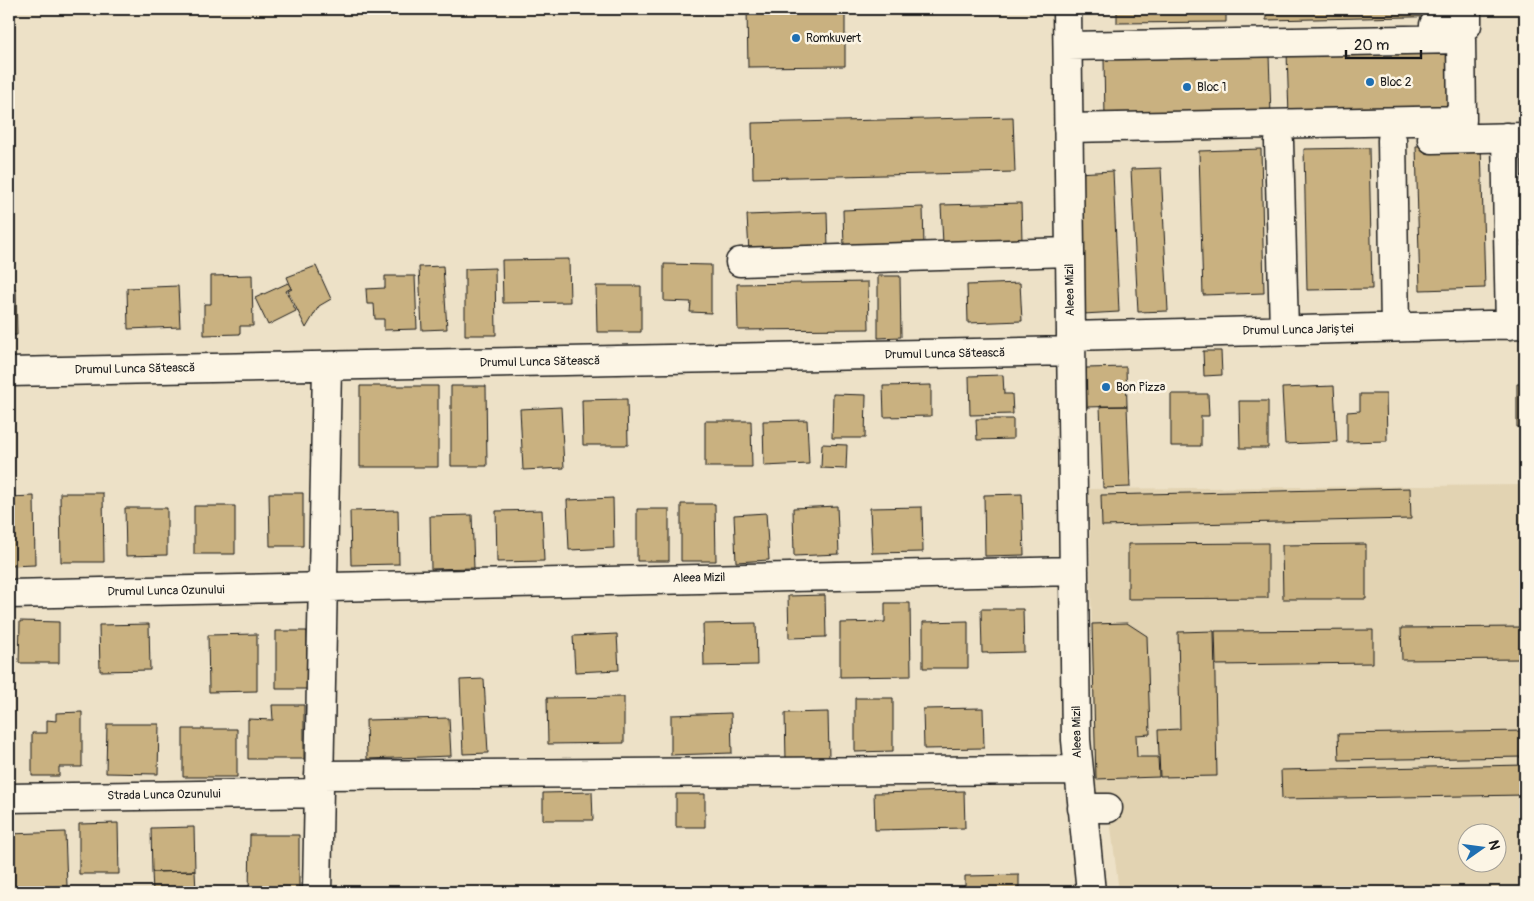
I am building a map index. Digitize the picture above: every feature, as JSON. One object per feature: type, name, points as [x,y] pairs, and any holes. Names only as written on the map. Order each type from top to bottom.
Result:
[{"type":"street","points":[[1068,29],[1467,25],[1466,9]]},
{"type":"street","points":[[1068,29],[1461,39],[1462,120],[1068,128]]},
{"type":"street","name":"Aleea Mizil","points":[[1068,29],[1078,770],[1095,808],[1091,892]]},
{"type":"street","points":[[1186,144],[1516,137],[1518,324]]},
{"type":"street","points":[[1392,140],[1395,327]]},
{"type":"street","points":[[1279,142],[1284,330]]},
{"type":"street","points":[[740,262],[1070,252]]},
{"type":"street","name":"Drumul Lunca Jariștei","points":[[1071,343],[1284,330],[1518,324]]},
{"type":"street","name":"Drumul Lunca Sătească","points":[[9,372],[327,366],[1071,343]]},
{"type":"street","points":[[317,892],[327,366]]},
{"type":"street","name":"Aleea Mizil","points":[[323,587],[1074,572]]},
{"type":"street","name":"Drumul Lunca Ozunului","points":[[9,594],[323,587]]},
{"type":"street","name":"Strada Lunca Ozunului","points":[[9,798],[319,784],[1078,770]]},
{"type":"shaded area","points":[[1525,485],[1525,892],[1119,892],[1111,827],[1095,793],[1089,489]]},
{"type":"building","name":"Romkuvert","points":[[747,9],[845,9],[845,66],[748,67]]},
{"type":"building","points":[[1117,9],[1226,9],[1226,22],[1117,23]]},
{"type":"building","points":[[1266,9],[1458,9],[1458,16],[1266,20]]},
{"type":"building","name":"Bloc 2","points":[[1450,47],[1453,112],[1289,117],[1287,52]]},
{"type":"building","name":"Bloc 1","points":[[1269,55],[1271,115],[1105,119],[1104,59]]},
{"type":"building","points":[[1013,117],[1015,172],[753,178],[752,123]]},
{"type":"building","points":[[1481,144],[1485,288],[1420,290],[1416,146]]},
{"type":"building","points":[[1369,148],[1372,289],[1307,290],[1304,149]]},
{"type":"building","points":[[1261,149],[1264,293],[1203,295],[1199,151]]},
{"type":"building","points":[[1161,168],[1168,311],[1138,312],[1131,169]]},
{"type":"building","points":[[1113,171],[1119,312],[1083,314],[1077,173]]},
{"type":"building","points":[[1021,203],[1022,241],[943,244],[941,205]]},
{"type":"building","points":[[923,207],[924,246],[844,249],[843,210]]},
{"type":"building","points":[[827,212],[828,250],[749,253],[747,215]]},
{"type":"building","points":[[569,259],[570,302],[503,303],[502,260]]},
{"type":"building","points":[[664,264],[711,265],[711,313],[690,312],[691,302],[664,301]]},
{"type":"building","points":[[316,266],[331,299],[319,306],[306,328],[288,291],[292,289],[287,277]]},
{"type":"building","points":[[443,266],[447,329],[422,330],[419,267]]},
{"type":"building","points":[[495,268],[496,335],[465,335],[465,269]]},
{"type":"building","points":[[252,275],[253,326],[240,326],[240,334],[204,335],[204,304],[211,304],[211,276]]},
{"type":"building","points":[[385,276],[415,276],[417,329],[384,330],[384,319],[375,319],[374,304],[367,304],[366,289],[385,288]]},
{"type":"building","points":[[878,276],[900,276],[901,337],[878,338]]},
{"type":"building","points":[[868,282],[869,329],[738,330],[737,284]]},
{"type":"building","points":[[288,283],[291,288],[286,291],[296,311],[268,325],[255,298]]},
{"type":"building","points":[[1020,283],[1022,321],[968,323],[967,285]]},
{"type":"building","points":[[178,286],[180,327],[128,329],[127,288]]},
{"type":"building","points":[[596,286],[641,286],[641,332],[597,332]]},
{"type":"building","points":[[9,289],[16,289],[17,335],[9,335]]},
{"type":"building","points":[[1203,351],[1221,351],[1222,375],[1204,376]]},
{"type":"building","name":"Bon Pizza","points":[[1126,367],[1127,406],[1087,407],[1086,368]]},
{"type":"building","points":[[1003,375],[1004,394],[1012,394],[1013,414],[970,415],[969,376]]},
{"type":"building","points":[[1517,384],[1525,384],[1525,427],[1517,427]]},
{"type":"building","points":[[931,385],[931,416],[884,417],[883,386]]},
{"type":"building","points":[[360,386],[438,386],[438,467],[360,467]]},
{"type":"building","points":[[451,386],[486,386],[487,466],[451,466]]},
{"type":"building","points":[[1334,386],[1337,442],[1285,444],[1282,388]]},
{"type":"building","points":[[833,394],[866,395],[865,438],[832,438]]},
{"type":"building","points":[[1171,394],[1208,394],[1209,416],[1201,416],[1201,446],[1171,446]]},
{"type":"building","points":[[1360,394],[1386,394],[1387,441],[1347,442],[1347,412],[1360,411]]},
{"type":"building","points":[[627,399],[628,445],[583,445],[582,400]]},
{"type":"building","points":[[1239,401],[1268,401],[1268,448],[1240,448]]},
{"type":"building","points":[[1100,406],[1127,406],[1130,487],[1103,488]]},
{"type":"building","points":[[561,407],[564,468],[523,470],[520,409]]},
{"type":"building","points":[[976,419],[1013,419],[1013,439],[977,440]]},
{"type":"building","points":[[807,420],[809,464],[764,466],[763,421]]},
{"type":"building","points":[[705,421],[751,421],[752,467],[705,467]]},
{"type":"building","points":[[822,444],[847,445],[846,469],[821,468]]},
{"type":"building","points":[[1410,488],[1411,519],[1102,526],[1101,495]]},
{"type":"building","points":[[60,493],[103,493],[104,562],[61,562]]},
{"type":"building","points":[[269,493],[303,493],[303,546],[270,546]]},
{"type":"building","points":[[1022,494],[1024,555],[985,556],[984,495]]},
{"type":"building","points":[[34,496],[35,565],[9,566],[9,497]]},
{"type":"building","points":[[613,498],[614,548],[569,550],[567,500]]},
{"type":"building","points":[[681,504],[715,504],[716,561],[681,561]]},
{"type":"building","points":[[194,506],[235,506],[235,554],[194,554]]},
{"type":"building","points":[[837,506],[839,554],[794,556],[793,508]]},
{"type":"building","points":[[922,507],[923,552],[872,553],[870,508]]},
{"type":"building","points":[[125,508],[167,508],[167,555],[126,556]]},
{"type":"building","points":[[637,509],[669,509],[669,561],[637,561]]},
{"type":"building","points":[[398,510],[399,564],[351,565],[350,511]]},
{"type":"building","points":[[542,510],[544,561],[497,562],[496,511]]},
{"type":"building","points":[[766,513],[769,560],[736,562],[734,515]]},
{"type":"building","points":[[472,515],[474,568],[431,569],[430,516]]},
{"type":"building","points":[[1268,543],[1268,598],[1128,599],[1128,544]]},
{"type":"building","points":[[1366,544],[1366,599],[1283,599],[1282,545]]},
{"type":"building","points":[[825,595],[826,637],[789,638],[788,596]]},
{"type":"building","points":[[885,603],[910,603],[911,676],[840,677],[840,623],[885,622]]},
{"type":"building","points":[[981,609],[1023,609],[1024,652],[982,653]]},
{"type":"building","points":[[20,621],[59,622],[59,663],[19,663]]},
{"type":"building","points":[[968,621],[968,668],[923,668],[923,622]]},
{"type":"building","points":[[756,623],[757,665],[704,666],[703,624]]},
{"type":"building","points":[[1127,623],[1147,636],[1150,734],[1136,735],[1137,757],[1158,757],[1159,777],[1096,779],[1092,624]]},
{"type":"building","points":[[149,624],[150,670],[100,671],[99,625]]},
{"type":"building","points":[[1522,627],[1522,659],[1402,660],[1401,628]]},
{"type":"building","points":[[1373,630],[1373,663],[1216,665],[1215,631]]},
{"type":"building","points":[[276,631],[307,631],[307,689],[276,689]]},
{"type":"building","points":[[1214,631],[1217,776],[1160,777],[1158,730],[1180,729],[1178,632]]},
{"type":"building","points":[[257,634],[257,691],[209,692],[208,635]]},
{"type":"building","points":[[617,634],[619,670],[575,672],[573,636]]},
{"type":"building","points":[[484,679],[488,753],[463,754],[460,680]]},
{"type":"building","points":[[624,697],[624,743],[548,744],[547,698]]},
{"type":"building","points":[[855,698],[893,698],[893,751],[855,752]]},
{"type":"building","points":[[272,705],[304,705],[304,759],[248,759],[248,719],[273,720]]},
{"type":"building","points":[[983,708],[984,748],[924,749],[923,709]]},
{"type":"building","points":[[82,712],[82,767],[59,767],[59,776],[32,776],[32,733],[47,733],[47,720],[56,721],[56,713]]},
{"type":"building","points":[[828,712],[829,758],[786,760],[785,713]]},
{"type":"building","points":[[731,713],[732,753],[671,755],[671,715]]},
{"type":"building","points":[[449,718],[451,756],[367,759],[366,720]]},
{"type":"building","points":[[107,724],[159,724],[158,774],[106,773]]},
{"type":"building","points":[[183,729],[237,729],[237,777],[183,777]]},
{"type":"building","points":[[1524,731],[1524,757],[1339,760],[1338,734]]},
{"type":"building","points":[[1525,765],[1525,795],[1282,799],[1281,770]]},
{"type":"building","points":[[964,791],[965,828],[875,830],[874,793]]},
{"type":"building","points":[[592,792],[593,820],[543,820],[543,793]]},
{"type":"building","points":[[676,794],[705,794],[705,827],[676,827]]},
{"type":"building","points":[[118,823],[119,874],[79,874],[79,824]]},
{"type":"building","points":[[194,827],[195,871],[152,872],[151,828]]},
{"type":"building","points":[[65,832],[67,886],[9,888],[9,834]]},
{"type":"building","points":[[250,835],[299,835],[299,892],[249,892]]},
{"type":"building","points":[[195,871],[196,892],[153,892],[152,872]]},
{"type":"building","points":[[1019,875],[1019,892],[965,892],[965,876]]},
{"type":"place","name":"Romkuvert","points":[[796,38]]},
{"type":"place","name":"Bloc 2","points":[[1370,82]]},
{"type":"place","name":"Bloc 1","points":[[1187,87]]},
{"type":"place","name":"Bon Pizza","points":[[1106,387]]}]
